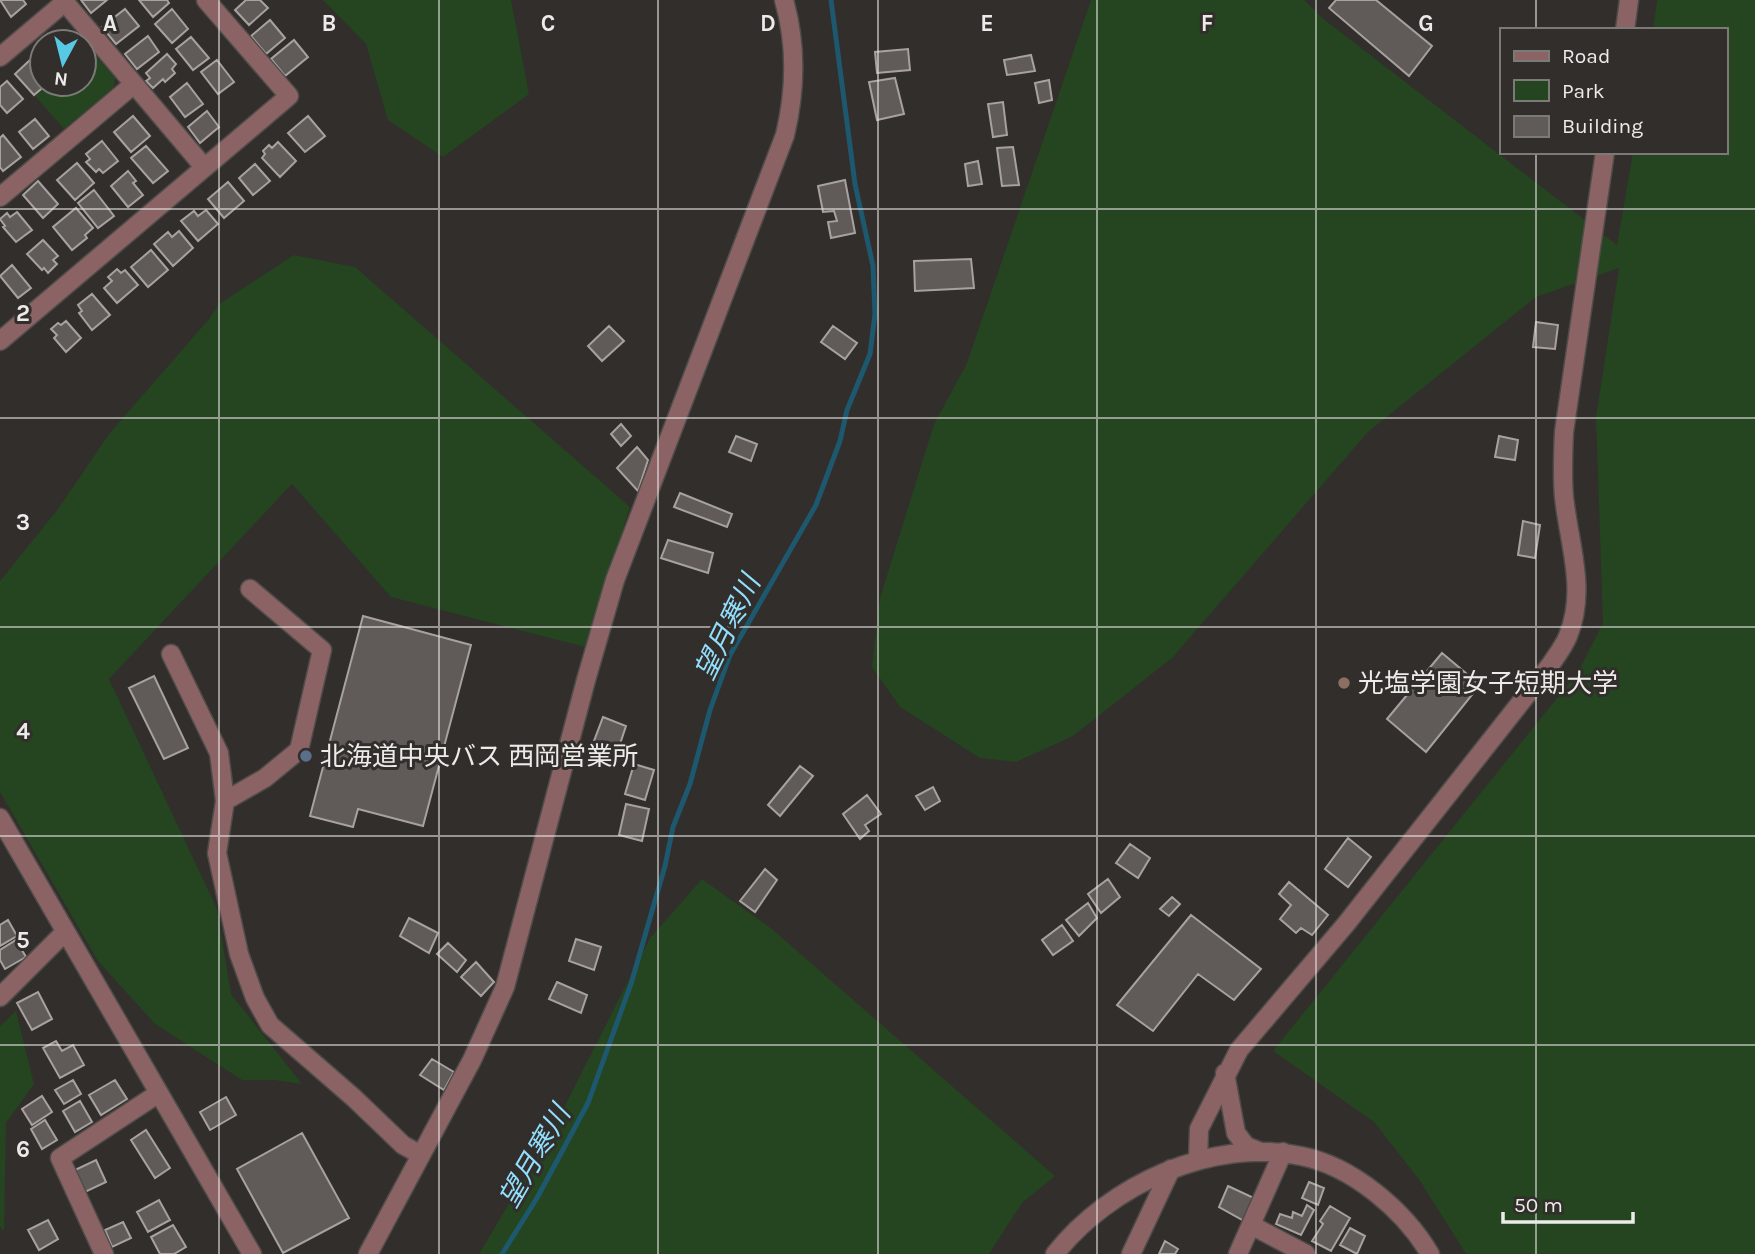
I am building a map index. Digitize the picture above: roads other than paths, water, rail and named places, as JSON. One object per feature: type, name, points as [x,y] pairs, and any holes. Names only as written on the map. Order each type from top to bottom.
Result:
[{"type":"street","points":[[0,341],[289,96],[206,0]]},
{"type":"street","points":[[368,1254],[472,1060],[505,987],[615,580],[786,135],[793,105],[795,63],[791,26],[783,0]]},
{"type":"street","points":[[1625,28],[1629,0]]},
{"type":"street","points":[[0,57],[64,1],[204,167]]},
{"type":"street","points":[[0,197],[134,84]]},
{"type":"street","points":[[1198,1160],[1199,1129],[1239,1050],[1346,924],[1551,664],[1568,638],[1577,598],[1577,575],[1564,498],[1564,432],[1605,154]]},
{"type":"street","points":[[225,801],[265,778],[299,750],[322,650],[250,589]]},
{"type":"street","points":[[171,654],[219,752],[225,801],[217,853],[239,954],[255,998],[270,1025],[354,1098],[403,1146],[421,1155]]},
{"type":"street","points":[[0,818],[252,1254]]},
{"type":"street","points":[[0,997],[65,932]]},
{"type":"street","points":[[1226,1073],[1236,1133],[1246,1146],[1261,1152]]},
{"type":"street","points":[[104,1254],[60,1158],[159,1093]]},
{"type":"street","points":[[1055,1254],[1072,1232],[1127,1190],[1171,1169],[1198,1160],[1261,1152],[1304,1156],[1341,1171],[1366,1186],[1404,1219],[1430,1254]]},
{"type":"street","points":[[1238,1254],[1283,1153]]},
{"type":"street","points":[[1131,1254],[1171,1169]]},
{"type":"street","points":[[1251,1225],[1306,1254]]},
{"type":"waterway","name":"望月寒川","points":[[502,1254],[537,1198],[588,1103],[631,984],[665,866],[673,827],[690,784],[710,710],[730,655],[816,505],[840,441],[847,410],[870,354],[875,314],[873,266],[855,184],[831,0]]},
{"type":"place","name":"光塩学園女子短期大学","points":[[1344,683]]},
{"type":"place","name":"北海道中央バス 西岡営業所","points":[[306,756]]}]
